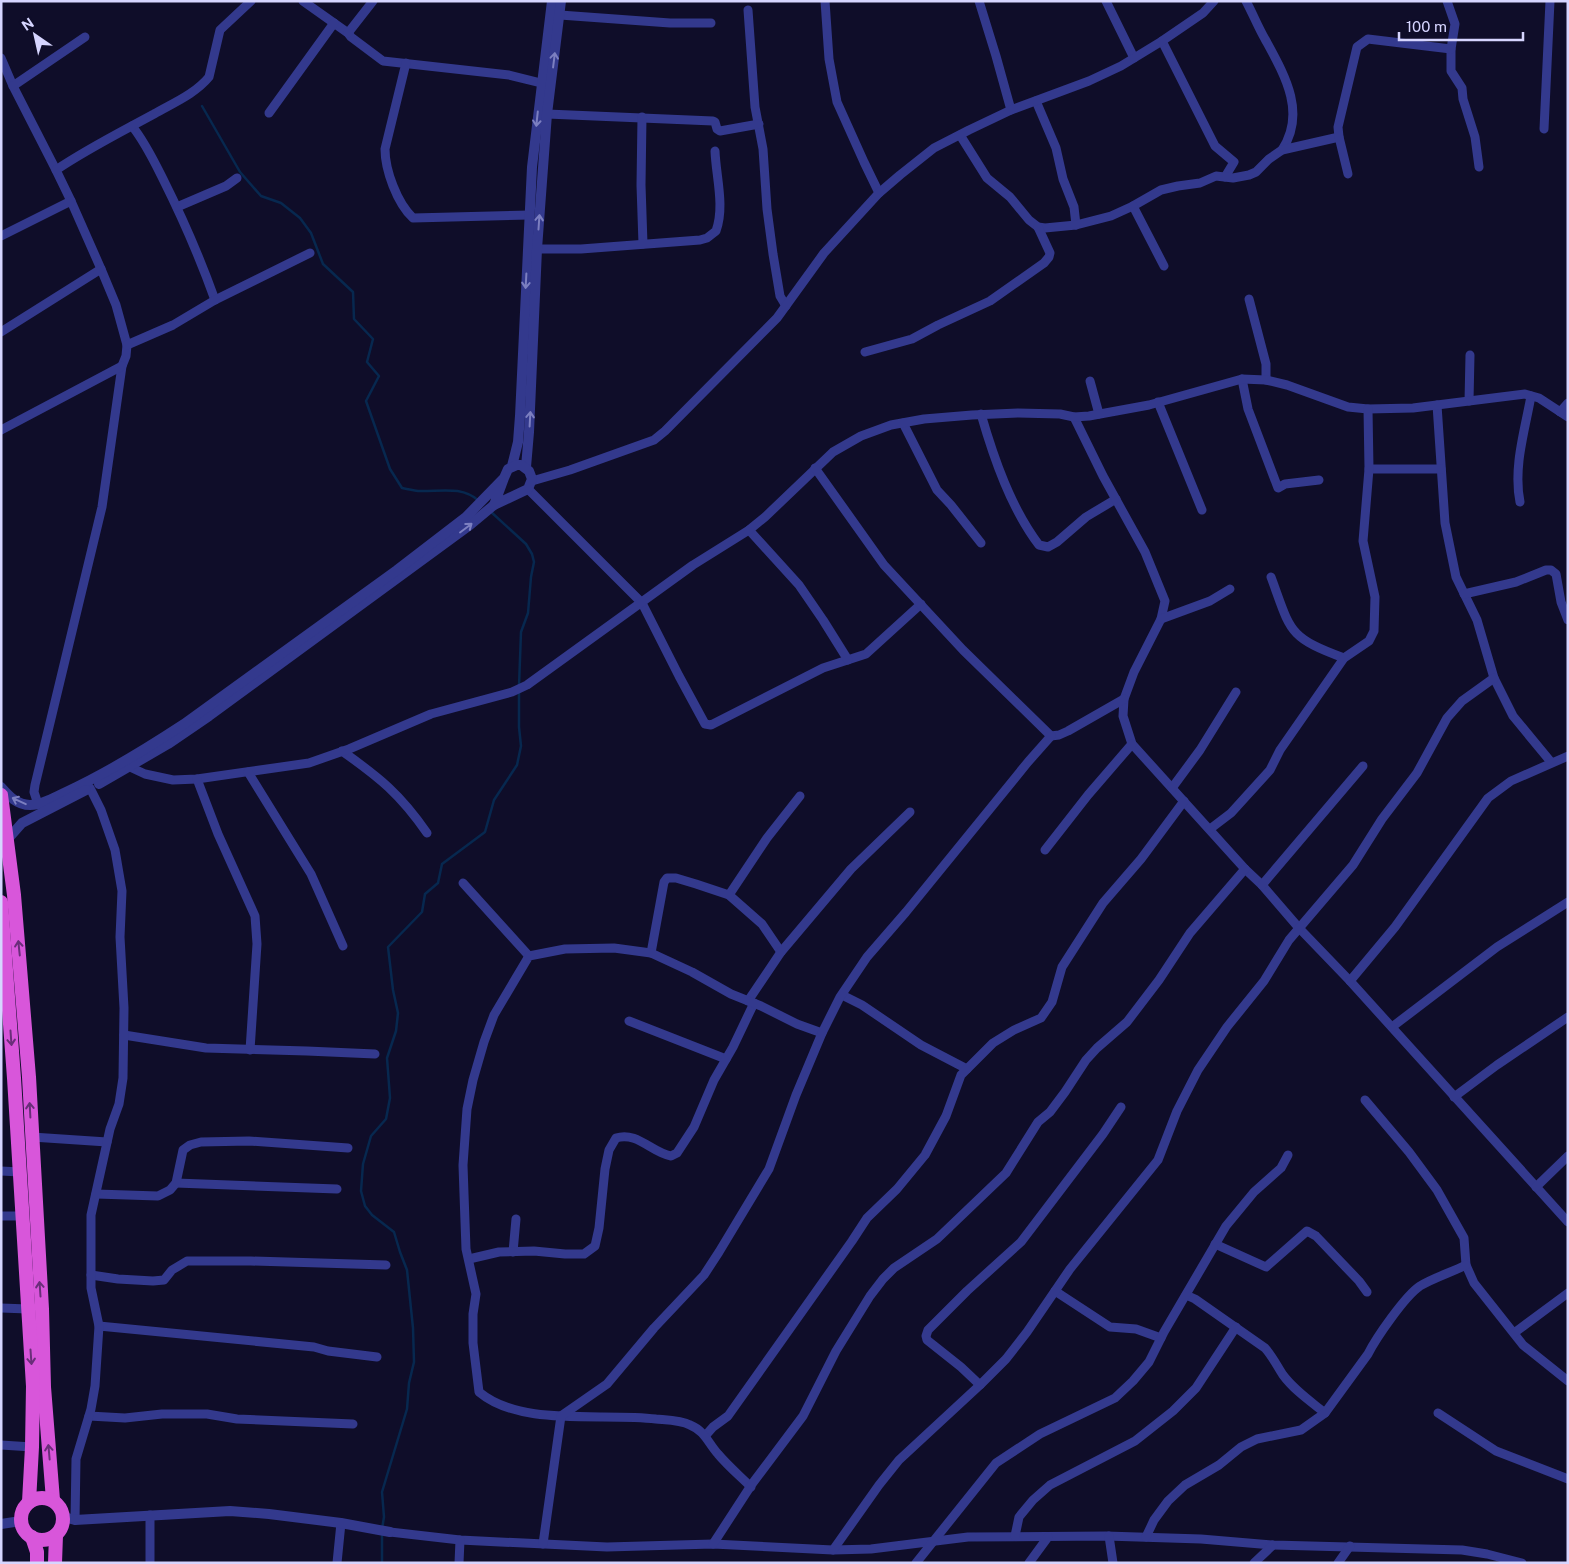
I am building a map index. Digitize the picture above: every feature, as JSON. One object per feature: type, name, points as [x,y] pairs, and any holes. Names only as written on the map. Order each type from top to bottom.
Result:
[{"type":"highway","points":[[1,795],[20,964],[42,1309],[45,1396],[53,1500]]},
{"type":"highway","points":[[2,908],[33,1386],[29,1502]]},
{"type":"highway","points":[[32,1538],[47,1540],[56,1535],[69,1518],[53,1500],[38,1498],[29,1502],[23,1510],[21,1521],[24,1530],[32,1538],[37,1552],[37,1563]]},
{"type":"highway","points":[[55,1563],[56,1535]]},
{"type":"street","points":[[56,170],[76,156],[180,99],[210,78],[220,30],[251,1]]},
{"type":"street","points":[[303,1],[383,60],[509,75],[541,83]]},
{"type":"street","points":[[348,33],[373,1]]},
{"type":"street","points":[[7,840],[22,823],[130,767],[209,716],[470,525],[487,505],[508,469],[512,466],[518,442],[532,167],[552,1]]},
{"type":"street","points":[[526,468],[537,249],[547,114],[561,1]]},
{"type":"street","points":[[825,1],[829,59],[837,102],[879,193]]},
{"type":"street","points":[[979,1],[1011,110]]},
{"type":"street","points":[[1106,1],[1134,58]]},
{"type":"street","points":[[1,787],[15,800],[23,804],[38,804],[89,782],[152,746],[184,724],[396,570],[466,516],[530,485],[654,440],[777,318],[824,253],[879,193],[934,148],[1011,110],[1089,81],[1134,58],[1204,13],[1214,1]]},
{"type":"street","points":[[1246,1],[1286,80],[1293,112],[1292,128],[1282,150]]},
{"type":"street","points":[[1447,1],[1454,24],[1451,71],[1462,88],[1463,99],[1475,137],[1479,167]]},
{"type":"street","points":[[1544,129],[1550,1]]},
{"type":"street","points":[[748,10],[755,107],[763,149],[767,210],[780,296],[786,306]]},
{"type":"street","points":[[560,15],[670,23],[711,23]]},
{"type":"street","points":[[269,113],[334,23]]},
{"type":"street","points":[[13,86],[84,37]]},
{"type":"street","points":[[1348,174],[1338,128],[1357,47],[1368,39],[1451,49]]},
{"type":"street","points":[[1162,41],[1215,146],[1234,162],[1225,176]]},
{"type":"street","points":[[1,58],[13,86],[71,201],[101,269],[116,305],[127,345],[126,356],[122,366],[102,506],[35,785],[34,792],[38,804]]},
{"type":"street","points":[[406,63],[385,148],[385,161],[400,202],[406,212],[413,218],[529,215]]},
{"type":"street","points":[[1036,101],[1056,148],[1063,179],[1074,207],[1076,225]]},
{"type":"street","points":[[547,114],[712,121],[715,122],[716,129],[720,130],[758,124]]},
{"type":"street","points":[[642,117],[641,185],[643,244]]},
{"type":"street","points":[[132,126],[152,158],[177,207],[196,247],[215,300]]},
{"type":"street","points":[[865,352],[912,339],[990,301],[1044,263],[1049,257],[1050,253],[1038,227],[1029,220],[1010,197],[987,178],[960,135]]},
{"type":"street","points":[[1038,227],[1076,225],[1111,216],[1161,190],[1200,183],[1216,176],[1233,178],[1248,176],[1256,172],[1269,159],[1282,150],[1339,138]]},
{"type":"street","points":[[537,249],[581,250],[707,238],[716,231],[718,220],[720,194],[715,151]]},
{"type":"street","points":[[177,207],[226,186],[237,178]]},
{"type":"street","points":[[1,236],[71,201]]},
{"type":"street","points":[[1133,206],[1164,266]]},
{"type":"street","points":[[127,345],[173,325],[215,300],[310,252]]},
{"type":"street","points":[[1,332],[101,269]]},
{"type":"street","points":[[1249,299],[1266,364],[1266,380]]},
{"type":"street","points":[[1469,401],[1470,355]]},
{"type":"street","points":[[1,430],[122,366]]},
{"type":"street","points":[[1242,379],[1248,408],[1278,488],[1286,484],[1320,480]]},
{"type":"street","points":[[130,767],[145,774],[173,780],[197,779],[309,763],[431,714],[512,692],[527,685],[693,565],[749,530],[833,452],[862,436],[891,425],[981,414],[1060,414],[1074,417],[1099,414],[1158,402],[1242,379],[1266,380],[1348,407],[1368,410],[1437,405],[1525,394],[1539,398],[1568,418]]},
{"type":"street","points":[[1090,381],[1099,414]]},
{"type":"street","points":[[1520,502],[1518,464],[1531,396]]},
{"type":"street","points":[[1158,402],[1202,510]]},
{"type":"street","points":[[1560,412],[1568,403]]},
{"type":"street","points":[[1437,405],[1444,523],[1456,577],[1477,620],[1494,678],[1514,716],[1551,762]]},
{"type":"street","points":[[1210,829],[1231,813],[1270,770],[1280,750],[1344,658],[1369,640],[1374,631],[1375,597],[1364,541],[1369,469],[1368,410]]},
{"type":"street","points":[[981,414],[992,454],[1028,528],[1039,545],[1048,547],[1086,517],[1116,499]]},
{"type":"street","points":[[1074,417],[1144,552],[1165,601],[1161,619],[1134,672],[1124,699],[1123,716],[1132,744],[1568,1222]]},
{"type":"street","points":[[903,423],[937,490],[951,504],[981,543]]},
{"type":"street","points":[[512,466],[517,465],[526,468],[531,474],[530,485],[642,603],[706,724],[711,725],[823,668],[866,654],[921,604]]},
{"type":"street","points":[[815,468],[884,565],[964,650],[1051,736]]},
{"type":"street","points":[[1369,469],[1442,469]]},
{"type":"street","points":[[749,530],[799,586],[848,660]]},
{"type":"street","points":[[1464,594],[1501,586],[1546,570],[1551,570],[1556,574],[1561,602],[1568,620]]},
{"type":"street","points":[[1271,577],[1288,624],[1297,636],[1316,648],[1344,658]]},
{"type":"street","points":[[1161,619],[1210,601],[1230,589]]},
{"type":"street","points":[[833,1550],[899,1460],[1006,1359],[1070,1269],[1158,1160],[1177,1111],[1198,1070],[1238,1012],[1264,981],[1289,940],[1353,865],[1382,819],[1417,772],[1446,718],[1462,701],[1494,678]]},
{"type":"street","points":[[1172,788],[1200,750],[1236,692]]},
{"type":"street","points":[[543,1544],[561,1416],[606,1384],[654,1328],[704,1275],[768,1169],[822,1033],[842,995],[867,957],[1051,736],[1068,731],[1124,699]]},
{"type":"street","points":[[1045,850],[1088,795],[1132,744]]},
{"type":"street","points":[[342,751],[385,782],[411,810],[427,833]]},
{"type":"street","points":[[1350,981],[1395,927],[1488,798],[1511,781],[1568,756]]},
{"type":"street","points":[[1262,885],[1363,766]]},
{"type":"street","points":[[248,772],[311,874],[343,946]]},
{"type":"street","points":[[197,779],[218,834],[255,916],[257,944],[250,1050]]},
{"type":"street","points":[[90,788],[101,810],[115,850],[122,891],[120,937],[124,1035],[123,1078],[119,1104],[110,1129],[92,1215],[91,1288],[99,1326],[95,1386],[89,1416],[76,1459],[69,1518],[150,1516],[230,1511],[341,1523],[390,1532],[460,1540],[607,1547],[713,1544],[833,1550],[871,1549],[968,1537],[1146,1537],[1273,1544],[1462,1550],[1522,1563]]},
{"type":"street","points":[[728,895],[767,838],[800,796]]},
{"type":"street","points":[[706,1435],[728,1416],[867,1218],[897,1189],[924,1154],[946,1116],[961,1075],[993,1043],[1014,1030],[1041,1018],[1052,1002],[1062,967],[1103,903],[1141,859],[1184,801]]},
{"type":"street","points":[[469,1259],[500,1252],[534,1251],[584,1254],[595,1246],[599,1228],[605,1169],[609,1150],[616,1138],[623,1136],[642,1142],[662,1154],[671,1156],[676,1153],[694,1127],[751,1002],[781,952],[851,869],[910,812]]},
{"type":"street","points":[[713,1544],[751,1486],[803,1416],[836,1351],[870,1296],[883,1279],[894,1268],[937,1238],[1006,1173],[1038,1122],[1050,1112],[1066,1092],[1086,1060],[1127,1022],[1159,980],[1190,933],[1245,870]]},
{"type":"street","points":[[651,953],[664,882],[667,878],[676,878],[728,895],[762,924],[781,952]]},
{"type":"street","points":[[463,883],[529,956]]},
{"type":"street","points":[[1392,1028],[1497,947],[1568,902]]},
{"type":"street","points":[[751,1486],[717,1453],[706,1435],[690,1424],[665,1420],[608,1416],[561,1416],[516,1411],[491,1400],[479,1392],[473,1314],[476,1294],[466,1249],[463,1165],[467,1109],[473,1080],[494,1015],[529,956],[565,949],[614,948],[651,953],[692,972],[730,994],[822,1033]]},
{"type":"street","points":[[842,995],[862,1005],[921,1045],[967,1069]]},
{"type":"street","points":[[1454,1097],[1568,1017]]},
{"type":"street","points":[[629,1021],[726,1059]]},
{"type":"street","points":[[124,1035],[206,1048],[307,1050],[375,1054]]},
{"type":"street","points":[[1365,1100],[1409,1152],[1437,1190],[1464,1238],[1466,1265],[1474,1283],[1523,1345],[1568,1382]]},
{"type":"street","points":[[980,1385],[928,1340],[926,1336],[928,1330],[967,1291],[1021,1242],[1103,1134],[1121,1107]]},
{"type":"street","points":[[32,1137],[107,1142]]},
{"type":"street","points":[[96,1194],[158,1196],[170,1190],[176,1183],[183,1150],[190,1145],[201,1142],[250,1141],[348,1148]]},
{"type":"street","points":[[916,1563],[996,1463],[1040,1434],[1115,1398],[1133,1381],[1149,1362],[1215,1244],[1236,1212],[1254,1192],[1281,1168],[1288,1155]]},
{"type":"street","points":[[1536,1186],[1568,1156]]},
{"type":"street","points":[[1,1171],[20,1172]]},
{"type":"street","points":[[176,1183],[337,1188]]},
{"type":"street","points":[[1,1216],[22,1216]]},
{"type":"street","points":[[513,1252],[516,1219]]},
{"type":"street","points":[[1215,1244],[1266,1267],[1307,1231],[1311,1232],[1360,1281],[1367,1292]]},
{"type":"street","points":[[91,1275],[118,1280],[164,1280],[172,1270],[187,1261],[386,1265]]},
{"type":"street","points":[[1146,1537],[1154,1520],[1163,1508],[1185,1485],[1219,1465],[1241,1447],[1257,1439],[1301,1430],[1324,1413],[1406,1299],[1420,1286],[1466,1265]]},
{"type":"street","points":[[1055,1291],[1110,1327],[1136,1329],[1161,1338]]},
{"type":"street","points":[[1514,1333],[1568,1293]]},
{"type":"street","points":[[1186,1295],[1195,1298],[1265,1348],[1284,1376],[1300,1394],[1324,1413]]},
{"type":"street","points":[[1,1308],[28,1309]]},
{"type":"street","points":[[99,1326],[314,1347],[328,1351],[377,1357]]},
{"type":"street","points":[[1015,1536],[1019,1517],[1033,1500],[1050,1485],[1135,1441],[1173,1410],[1196,1388],[1236,1326]]},
{"type":"street","points":[[1438,1413],[1496,1452],[1568,1479]]},
{"type":"street","points":[[89,1416],[125,1418],[162,1414],[207,1414],[237,1419],[352,1424]]},
{"type":"street","points":[[1,1445],[32,1447]]},
{"type":"street","points":[[150,1516],[150,1563]]},
{"type":"street","points":[[1,1524],[21,1521]]},
{"type":"street","points":[[337,1563],[341,1523]]},
{"type":"street","points":[[1109,1536],[1113,1563]]},
{"type":"street","points":[[1029,1563],[1048,1537]]},
{"type":"street","points":[[459,1563],[460,1540]]},
{"type":"street","points":[[1254,1563],[1273,1544]]},
{"type":"street","points":[[1338,1563],[1350,1546]]},
{"type":"waterway","points":[[202,106],[240,172],[261,196],[281,203],[300,218],[311,233],[323,264],[353,292],[354,319],[373,339],[367,362],[379,376],[366,401],[390,469],[402,488],[418,491],[457,491],[472,496],[479,501]]},
{"type":"waterway","points":[[490,511],[526,544],[534,562],[528,613],[521,632],[519,686]]},
{"type":"waterway","points":[[382,1529],[384,1517],[382,1492],[407,1409],[409,1383],[414,1362],[413,1328],[407,1270],[394,1232],[372,1215],[365,1206],[361,1191],[363,1164],[371,1136],[386,1119],[390,1098],[387,1058],[396,1031],[398,1013],[388,947],[422,912],[425,894],[438,883],[442,864],[485,832],[494,800],[517,765],[521,746],[519,691]]},
{"type":"waterway","points":[[382,1534],[382,1563]]}]
